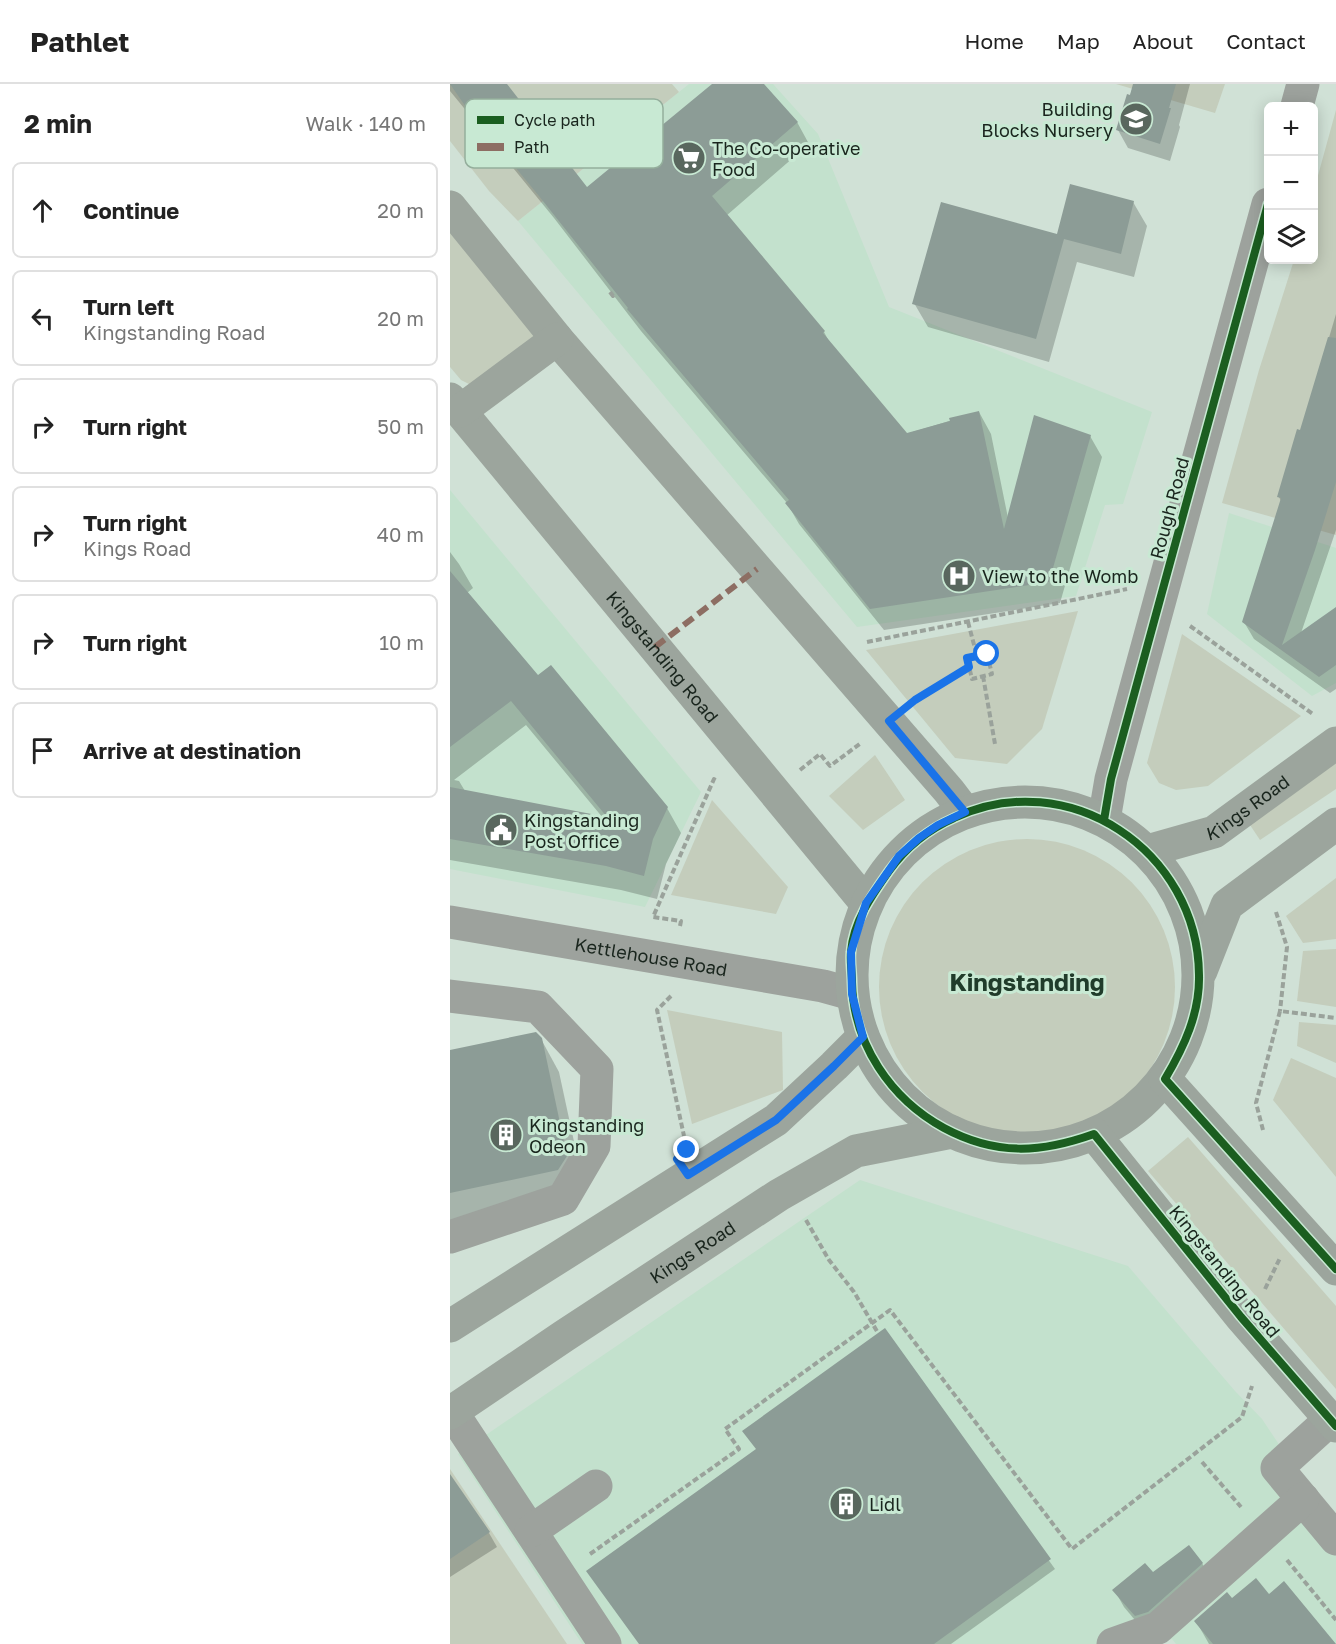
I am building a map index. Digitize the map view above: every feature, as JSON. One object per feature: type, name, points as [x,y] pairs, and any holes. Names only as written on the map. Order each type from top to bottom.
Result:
[{"type":"main road","points":[[450,207],[557,339],[889,721],[965,812]]},
{"type":"main road","name":"Kingstanding Road","points":[[557,339],[455,405],[866,903]]},
{"type":"main road","name":"Kings Road","points":[[1147,851],[1214,832],[1336,743]]},
{"type":"main road","points":[[1008,802],[1038,802],[1083,811],[1104,820],[1132,837],[1164,870],[1188,914],[1196,940],[1199,975],[1197,1003],[1192,1024],[1180,1054],[1165,1079],[1132,1113],[1094,1134],[1063,1145],[1020,1149],[975,1142],[927,1119],[888,1082],[873,1059],[863,1037],[852,994],[851,952],[866,903],[899,856],[929,831],[965,812],[1008,802]]},
{"type":"main road","points":[[1199,975],[1227,905],[1336,824]]},
{"type":"main road","points":[[450,1326],[776,1120],[863,1037]]},
{"type":"main road","points":[[1165,1079],[1336,1269]]},
{"type":"main road","name":"Kings Road","points":[[451,1413],[779,1195],[856,1151],[952,1132]]},
{"type":"main road","name":"Kingstanding Road","points":[[1094,1134],[1241,1317],[1333,1422]]},
{"type":"street","points":[[1298,102],[1303,84]]},
{"type":"street","name":"Rough Road","points":[[1104,820],[1111,779],[1267,210]]},
{"type":"street","name":"Kettlehouse Road","points":[[450,922],[823,986],[852,994]]},
{"type":"street","points":[[450,996],[538,1007],[597,1070],[594,1146],[563,1199],[450,1237]]},
{"type":"street","points":[[451,1413],[605,1644]]},
{"type":"street","points":[[1333,1422],[1277,1468],[1336,1539]]},
{"type":"street","points":[[531,1532],[596,1486]]},
{"type":"street","points":[[1113,1644],[1158,1628],[1303,1499]]},
{"type":"path","points":[[610,292],[614,296],[615,294]]},
{"type":"path","points":[[968,622],[977,656]]},
{"type":"path","points":[[987,654],[992,674],[972,679],[967,658],[977,656],[987,654]]},
{"type":"path","points":[[774,790],[820,754],[830,766],[915,700],[969,667]]},
{"type":"path","points":[[983,676],[995,744]]},
{"type":"path","points":[[688,1175],[677,1159],[687,1150],[657,1010],[670,996],[672,961],[681,921],[653,916],[714,779],[721,788]]},
{"type":"path","points":[[1263,1131],[1256,1103],[1280,1011],[1287,947],[1275,908]]},
{"type":"path","points":[[1280,1011],[1336,1018]]},
{"type":"path","points":[[779,1195],[794,1222],[803,1214],[829,1260],[854,1292],[878,1333]]},
{"type":"path","points":[[589,1554],[739,1449],[725,1429],[890,1310],[1072,1549],[1242,1417],[1252,1386]]},
{"type":"shaded area","points":[[450,84],[672,84],[679,92],[663,105],[663,99],[465,99],[465,160],[450,141]]},
{"type":"shaded area","points":[[689,84],[773,84],[818,134],[889,307],[1152,412],[1123,504],[1105,505],[1076,596],[857,627],[518,221],[584,168],[663,168],[663,105]]},
{"type":"shaded area","points":[[1116,84],[1225,84],[1215,113]]},
{"type":"shaded area","points":[[1336,110],[1336,535],[1222,503],[1259,370],[1293,264],[1318,264],[1318,175]]},
{"type":"shaded area","points":[[471,168],[584,168],[518,221],[489,191]]},
{"type":"shaded area","points":[[450,230],[535,334],[528,343],[471,385],[461,380],[450,367]]},
{"type":"shaded area","points":[[450,490],[701,792],[645,907],[450,869]]},
{"type":"shaded area","points":[[1229,513],[1336,548],[1336,683],[1312,696],[1207,614]]},
{"type":"shaded area","points":[[1078,611],[1042,729],[1007,764],[955,758],[866,650]]},
{"type":"shaded area","points":[[1182,634],[1301,716],[1208,786],[1176,790],[1159,783],[1147,763]]},
{"type":"shaded area","points":[[875,755],[905,800],[863,830],[829,796]]},
{"type":"shaded area","points":[[1336,757],[1336,789],[1260,840],[1246,819]]},
{"type":"shaded area","points":[[712,800],[788,887],[776,914],[671,895]]},
{"type":"shaded area","points":[[1027,839],[1056,842],[1084,850],[1109,864],[1132,882],[1158,917],[1164,930],[1172,958],[1175,987],[1172,1016],[1164,1044],[1150,1069],[1132,1092],[1097,1118],[1084,1124],[1056,1132],[1027,1135],[998,1132],[970,1124],[945,1110],[922,1092],[896,1057],[890,1044],[882,1016],[879,987],[882,958],[890,930],[904,905],[922,882],[957,856],[970,850],[998,842]]},
{"type":"shaded area","points":[[1336,878],[1336,939],[1303,943],[1286,916]]},
{"type":"shaded area","points":[[1336,949],[1336,1007],[1297,1001],[1303,951]]},
{"type":"shaded area","points":[[667,1010],[782,1032],[783,1090],[692,1124]]},
{"type":"shaded area","points":[[1299,1022],[1336,1025],[1336,1063],[1297,1046]]},
{"type":"shaded area","points":[[1291,1058],[1336,1078],[1336,1177],[1273,1100]]},
{"type":"shaded area","points":[[1188,1137],[1336,1306],[1336,1389],[1148,1171]]},
{"type":"shaded area","points":[[860,1180],[1128,1266],[1235,1391],[1262,1419],[1336,1530],[1336,1644],[1176,1644],[1172,1639],[1159,1644],[582,1644],[458,1454]]},
{"type":"shaded area","points":[[450,1469],[567,1644],[450,1644]]},
{"type":"building","points":[[450,84],[507,84],[519,99],[465,99],[465,106]]},
{"type":"building","points":[[712,84],[764,84],[798,122],[712,196],[907,433],[950,421],[949,418],[979,411],[1004,529],[1034,415],[1091,435],[1049,582],[870,609],[785,503],[789,500],[627,309],[516,168],[572,168],[587,187],[610,168],[663,168],[663,124]]},
{"type":"building","points":[[1133,84],[1176,84],[1160,144],[1116,130],[1127,94],[1130,95]]},
{"type":"building","points":[[1070,184],[1134,201],[1121,254],[1064,239],[1036,339],[912,304],[941,202],[1057,234]]},
{"type":"building","points":[[1328,337],[1336,338],[1336,482],[1282,645],[1336,607],[1336,665],[1319,677],[1242,622],[1281,498],[1277,497],[1297,429],[1300,430]]},
{"type":"building","points":[[450,571],[538,675],[551,665],[668,807],[653,839],[644,876],[606,866],[450,839],[450,787],[607,817],[511,701],[450,747]]},
{"type":"building","name":"Kingstanding Odeon","points":[[536,1032],[542,1038],[567,1156],[558,1170],[450,1193],[450,1050]]},
{"type":"building","name":"Lidl","points":[[885,1328],[1051,1559],[934,1644],[639,1644],[586,1571],[756,1449],[742,1431]]},
{"type":"building","points":[[450,1474],[490,1532],[450,1559]]},
{"type":"building","points":[[1189,1545],[1203,1563],[1148,1612],[1135,1616],[1112,1590],[1145,1563],[1153,1572]]},
{"type":"building","points":[[1256,1578],[1269,1594],[1284,1581],[1336,1644],[1213,1644],[1194,1621],[1227,1592],[1232,1598]]},
{"type":"marked path","points":[[655,647],[757,569]]},
{"type":"cycle path","points":[[1104,820],[1111,779],[1266,210]]},
{"type":"cycle path","points":[[1336,1269],[1165,1079],[1190,1029],[1197,1003],[1199,975],[1193,930],[1176,891],[1151,857],[1119,830],[1081,811],[1040,802],[997,804],[954,818],[926,834],[903,854],[864,909],[855,930],[851,956],[854,1005],[859,1027],[878,1067],[907,1102],[925,1116],[944,1128],[982,1143],[1019,1149],[1037,1148],[1094,1134],[1241,1317],[1336,1426]]},
{"type":"place","name":"Building Blocks Nursery","points":[[1136,119]]},
{"type":"place","name":"The Co-operative Food","points":[[689,158]]},
{"type":"place","name":"View to the Womb","points":[[959,576]]},
{"type":"place","name":"Kingstanding Post Office","points":[[501,830]]},
{"type":"place","name":"Kingstanding Odeon","points":[[506,1135]]},
{"type":"place","name":"Lidl","points":[[846,1504]]},
{"type":"district","name":"Kingstanding","points":[[1027,981]]},
{"type":"route","points":[[687,1150],[677,1159],[688,1175],[776,1120],[863,1037],[852,994],[851,952],[866,903],[899,856],[938,825],[965,812],[889,721],[915,700],[969,667],[967,658],[987,654]]}]
